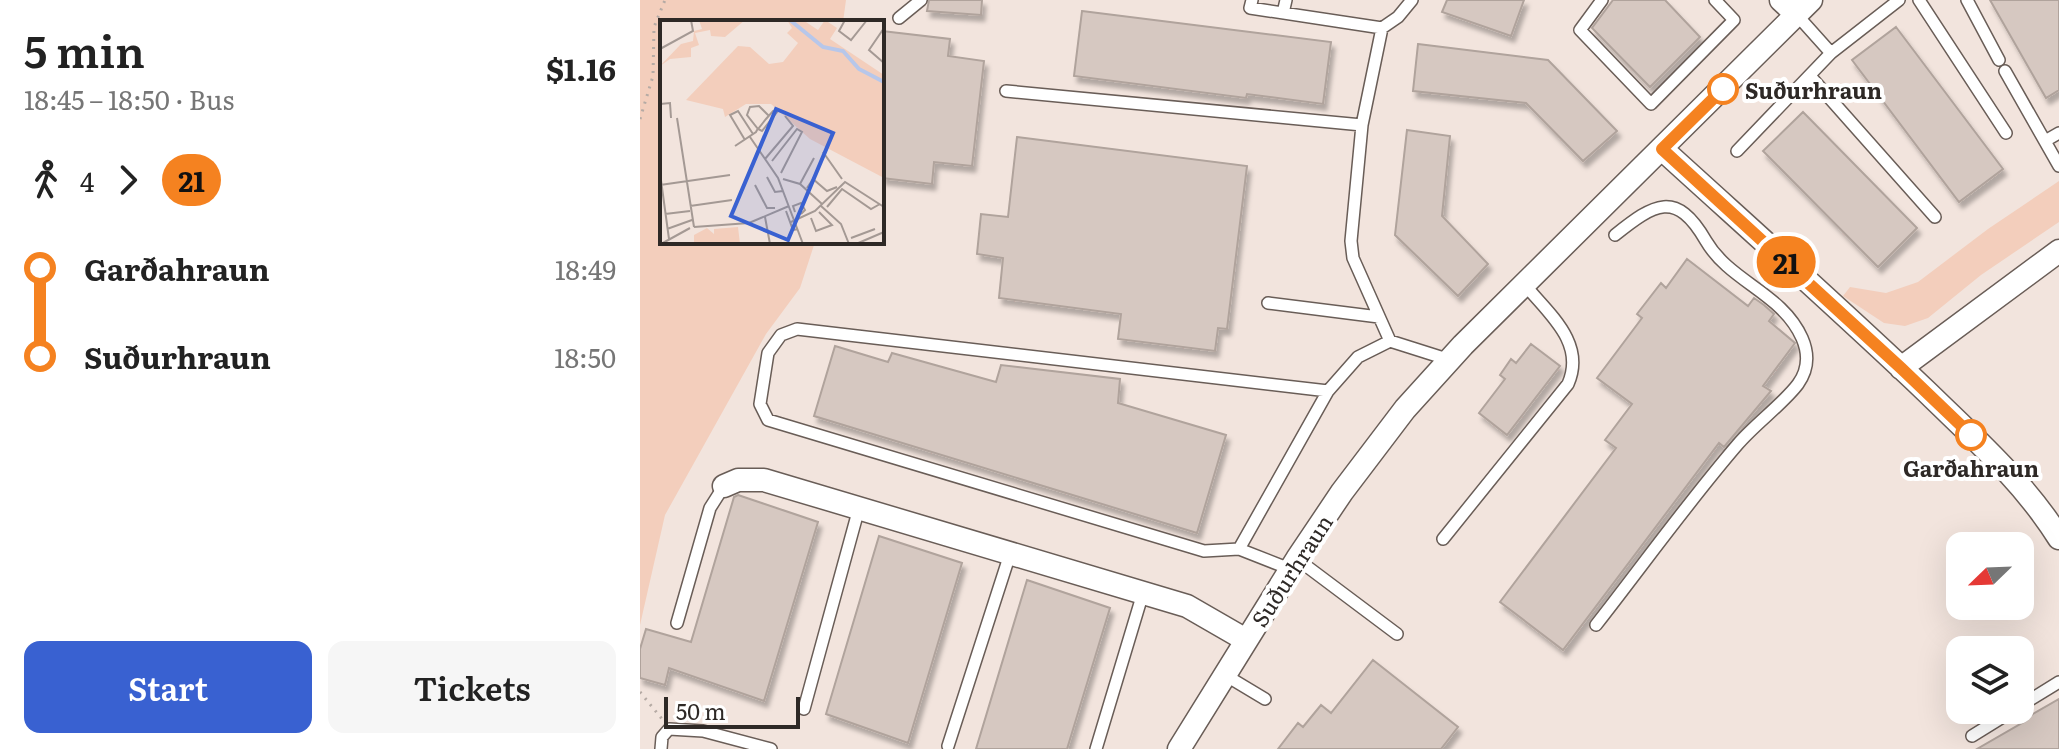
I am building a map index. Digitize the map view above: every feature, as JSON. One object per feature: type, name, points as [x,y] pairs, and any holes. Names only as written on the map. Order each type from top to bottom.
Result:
[{"type":"street","name":"Suðurhraun","points":[[1179,749],[1294,564],[1405,409],[1450,360],[1662,149],[1796,5]]},
{"type":"street","points":[[1662,149],[2001,463],[2045,515],[2059,538]]},
{"type":"street","points":[[1901,368],[2059,251]]},
{"type":"street","name":"Suðurhraun","points":[[724,486],[738,480],[764,480],[859,508],[1187,606],[1246,640]]},
{"type":"lane","points":[[899,18],[921,0]]},
{"type":"lane","points":[[1252,0],[1250,8],[1382,28],[1398,17],[1412,0]]},
{"type":"lane","points":[[1283,13],[1286,0]]},
{"type":"lane","points":[[1602,0],[1580,30],[1651,104],[1734,20],[1715,0]]},
{"type":"lane","points":[[1737,151],[1831,53],[1899,0]]},
{"type":"lane","points":[[1919,0],[2006,133]]},
{"type":"lane","points":[[1967,0],[1999,60]]},
{"type":"lane","points":[[1796,5],[1831,53]]},
{"type":"lane","points":[[1382,28],[1362,125],[1351,241],[1353,258],[1390,341]]},
{"type":"lane","points":[[2005,71],[2059,166]]},
{"type":"lane","points":[[1810,76],[1935,217]]},
{"type":"lane","points":[[1006,91],[1362,125]]},
{"type":"lane","points":[[2045,141],[2059,133]]},
{"type":"lane","points":[[1596,625],[1738,443],[1798,383],[1807,365],[1803,340],[1787,314],[1716,258],[1694,220],[1685,213],[1673,207],[1660,207],[1636,219],[1615,235]]},
{"type":"lane","points":[[1443,539],[1568,384],[1572,375],[1574,355],[1568,338],[1525,285]]},
{"type":"lane","points":[[1268,303],[1379,317]]},
{"type":"lane","points":[[1328,391],[797,329],[781,335],[768,353],[760,404],[768,420],[1204,551],[1239,549],[1294,564],[1397,634]]},
{"type":"lane","points":[[1239,549],[1328,391],[1358,357],[1390,341],[1450,360]]},
{"type":"lane","points":[[677,623],[710,508],[724,486]]},
{"type":"lane","points":[[804,709],[859,508]]},
{"type":"lane","points":[[948,746],[1010,554]]},
{"type":"lane","points":[[1096,749],[1143,593]]},
{"type":"lane","points":[[1225,675],[1265,699]]},
{"type":"lane","points":[[2034,697],[2059,682]]},
{"type":"lane","points":[[1972,736],[1991,724]]},
{"type":"lane","points":[[661,749],[662,737],[669,729],[703,731],[771,749]]},
{"type":"path","points":[[640,119],[653,76],[654,27],[665,0]]},
{"type":"path","points":[[640,692],[669,729]]},
{"type":"shaded area","points":[[640,0],[846,0],[843,20],[660,20],[660,244],[814,244],[800,288],[766,334],[665,515],[640,625]]},
{"type":"shaded area","points":[[2059,181],[2059,222],[1981,275],[1928,318],[1905,326],[1884,323],[1843,296],[1850,287],[1886,293],[1918,282]]},
{"type":"building","points":[[929,0],[982,0],[981,15],[927,11]]},
{"type":"building","points":[[1447,0],[1524,0],[1511,36],[1442,12]]},
{"type":"building","points":[[1613,0],[1665,0],[1700,37],[1650,87],[1592,28]]},
{"type":"building","points":[[1990,0],[2059,0],[2059,90],[2046,98]]},
{"type":"building","points":[[1082,11],[1331,42],[1323,104],[1247,94],[1246,98],[1074,76]]},
{"type":"building","points":[[1896,27],[2003,169],[1959,202],[1852,60]]},
{"type":"building","points":[[884,31],[950,39],[948,56],[984,61],[972,166],[934,162],[932,184],[884,178]]},
{"type":"building","points":[[1418,44],[1548,60],[1617,131],[1583,161],[1526,103],[1413,91]]},
{"type":"building","points":[[1803,112],[1917,228],[1878,267],[1763,151]]},
{"type":"building","points":[[1407,130],[1450,136],[1442,216],[1488,264],[1458,296],[1395,235]]},
{"type":"building","points":[[1017,137],[1247,166],[1227,329],[1218,328],[1215,351],[1118,339],[1121,314],[999,298],[1003,258],[977,254],[981,214],[1008,217]]},
{"type":"building","points":[[1687,259],[1748,306],[1754,298],[1764,305],[1774,314],[1769,321],[1795,343],[1763,386],[1771,391],[1724,447],[1719,443],[1563,650],[1500,602],[1616,448],[1605,440],[1632,404],[1597,378],[1642,318],[1637,314],[1661,283],[1666,288]]},
{"type":"building","points":[[1531,344],[1560,366],[1507,435],[1479,413],[1505,379],[1500,375],[1511,359],[1516,363]]},
{"type":"building","points":[[835,346],[888,362],[892,353],[996,382],[1001,365],[1120,379],[1118,403],[1226,435],[1197,533],[814,416]]},
{"type":"building","points":[[738,495],[818,522],[764,701],[669,668],[665,685],[640,678],[640,649],[646,629],[691,642],[734,497]]},
{"type":"building","points":[[879,536],[962,563],[908,743],[826,714]]},
{"type":"building","points":[[1027,580],[1110,608],[1067,749],[976,749]]},
{"type":"building","points":[[1373,660],[1458,727],[1441,749],[1278,749],[1298,723],[1303,727],[1321,705],[1331,713]]},
{"type":"building","points":[[2059,699],[2059,749],[1977,749],[2020,724],[2034,724],[2034,713]]},
{"type":"bus line","name":"21","points":[[1723,89],[1662,149],[1971,435]]},
{"type":"place","name":"Suðurhraun","points":[[1723,89]]},
{"type":"place","name":"Garðahraun","points":[[1971,435]]}]
